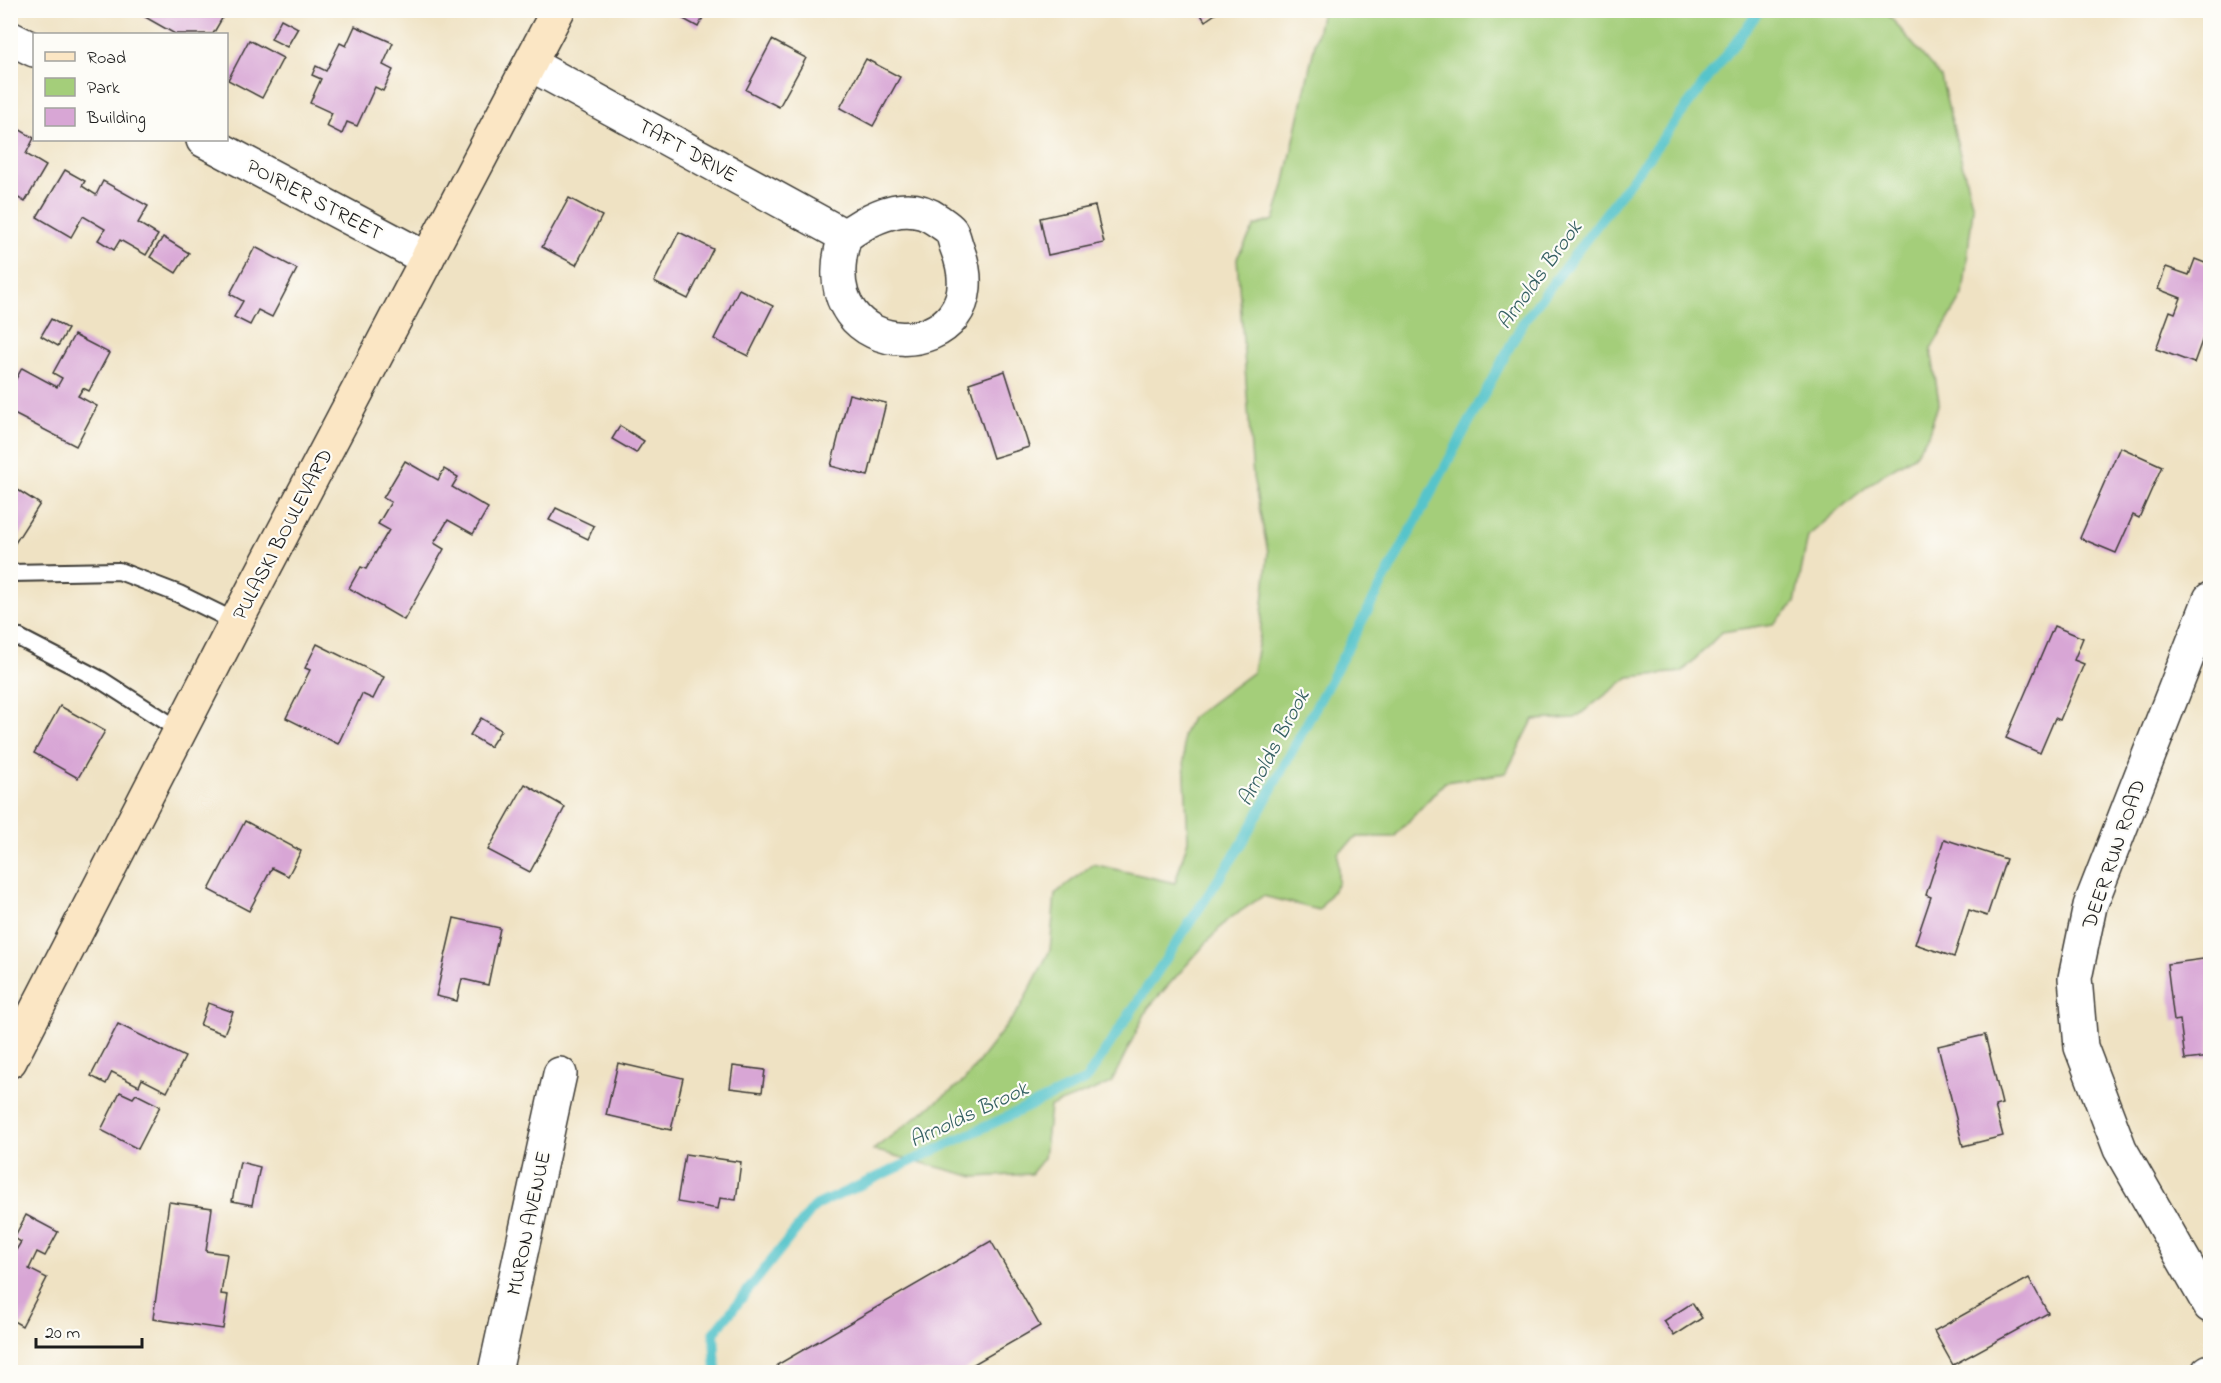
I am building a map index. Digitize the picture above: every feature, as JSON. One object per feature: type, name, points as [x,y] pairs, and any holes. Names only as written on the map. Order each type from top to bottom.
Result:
[{"type":"main road","name":"PULASKI BOULEVARD","points":[[10,1061],[179,729],[558,10]]},
{"type":"street","points":[[10,38],[33,50]]},
{"type":"street","name":"TAFT DRIVE","points":[[530,64],[845,236]]},
{"type":"street","name":"POIRIER STREET","points":[[204,141],[427,259]]},
{"type":"street","name":"DEER RUN ROAD","points":[[2211,599],[2090,906],[2075,978],[2081,1047],[2120,1149],[2211,1306]]},
{"type":"street","name":"MURON AVENUE","points":[[495,1372],[560,1074]]},
{"type":"lane","points":[[10,573],[119,571],[178,594],[236,622]]},
{"type":"lane","points":[[10,633],[101,680],[179,729]]},
{"type":"green space","points":[[1322,11],[1885,11],[1941,77],[1973,208],[1963,295],[1931,349],[1939,402],[1928,435],[1914,456],[1885,473],[1808,536],[1795,603],[1773,624],[1722,632],[1682,672],[1629,677],[1575,718],[1533,720],[1506,773],[1445,782],[1394,837],[1357,837],[1338,853],[1338,883],[1319,910],[1263,896],[1226,921],[1148,1008],[1111,1083],[1050,1107],[1044,1158],[1031,1174],[975,1177],[873,1150],[964,1081],[1020,1008],[1050,950],[1055,894],[1093,864],[1175,883],[1188,840],[1183,736],[1191,718],[1253,672],[1260,634],[1268,552],[1253,477],[1237,258],[1255,226],[1274,220],[1284,186]]},
{"type":"building","points":[[140,10],[227,10],[214,33],[173,33],[138,13]]},
{"type":"building","points":[[667,10],[707,10],[698,27]]},
{"type":"building","points":[[1198,10],[1221,10],[1205,21]]},
{"type":"building","points":[[281,19],[298,28],[287,47],[271,39]]},
{"type":"building","points":[[355,26],[393,43],[383,65],[393,70],[383,91],[375,87],[357,126],[347,122],[342,134],[326,126],[332,113],[310,103],[321,79],[312,75],[316,66],[326,71],[340,43],[346,46]]},
{"type":"building","points":[[249,40],[283,58],[262,98],[228,80]]},
{"type":"building","points":[[772,40],[806,58],[779,107],[746,90]]},
{"type":"building","points":[[866,59],[900,77],[873,126],[840,108]]},
{"type":"building","points":[[10,124],[33,137],[26,154],[46,166],[25,202],[10,193]]},
{"type":"building","points":[[65,170],[85,181],[82,186],[96,195],[103,181],[148,206],[138,223],[158,235],[146,255],[120,240],[114,250],[98,240],[105,229],[83,216],[71,237],[37,217]]},
{"type":"building","points":[[569,198],[602,216],[576,265],[542,247]]},
{"type":"building","points":[[1095,206],[1104,243],[1048,255],[1040,218]]},
{"type":"building","points":[[679,232],[713,249],[688,299],[654,282]]},
{"type":"building","points":[[163,237],[189,253],[176,273],[150,257]]},
{"type":"building","points":[[255,247],[297,269],[272,317],[258,310],[250,325],[234,317],[243,301],[230,294]]},
{"type":"building","points":[[2195,259],[2210,265],[2210,329],[2207,327],[2194,363],[2156,349],[2170,311],[2175,313],[2181,298],[2158,289],[2166,267],[2189,275]]},
{"type":"building","points":[[739,289],[773,306],[748,356],[714,339]]},
{"type":"building","points":[[51,319],[68,329],[58,346],[41,336]]},
{"type":"building","points":[[74,335],[109,353],[89,391],[83,388],[78,396],[97,406],[76,446],[10,412],[10,390],[22,368],[57,387],[62,378],[53,373]]},
{"type":"building","points":[[1005,371],[1029,447],[993,458],[969,383]]},
{"type":"building","points":[[849,394],[886,403],[868,476],[831,466]]},
{"type":"building","points":[[620,426],[644,441],[636,453],[612,439]]},
{"type":"building","points":[[2120,447],[2162,466],[2139,518],[2133,515],[2116,553],[2080,538]]},
{"type":"building","points":[[405,461],[438,480],[444,469],[458,477],[452,487],[488,508],[473,534],[448,520],[434,543],[444,549],[404,620],[349,588],[361,567],[366,569],[389,530],[378,524],[391,502],[383,498]]},
{"type":"building","points":[[10,485],[40,504],[10,551]]},
{"type":"building","points":[[556,508],[594,526],[588,539],[549,520]]},
{"type":"building","points":[[2054,626],[2083,638],[2074,660],[2084,664],[2060,720],[2055,718],[2040,753],[2006,738]]},
{"type":"building","points":[[317,644],[384,677],[373,699],[362,694],[338,744],[286,718],[310,670],[305,668]]},
{"type":"building","points":[[60,706],[105,731],[78,778],[34,753]]},
{"type":"building","points":[[481,718],[501,730],[490,747],[470,735]]},
{"type":"building","points":[[525,784],[565,807],[530,872],[488,850]]},
{"type":"building","points":[[245,821],[301,851],[288,876],[272,868],[249,911],[209,890]]},
{"type":"building","points":[[1944,839],[2006,859],[1987,916],[1969,910],[1954,957],[1915,944],[1931,897],[1926,895]]},
{"type":"building","points":[[454,918],[500,928],[488,985],[462,979],[457,1001],[436,996]]},
{"type":"building","points":[[2210,958],[2210,1057],[2185,1060],[2180,1020],[2174,1021],[2167,964]]},
{"type":"building","points":[[208,1003],[233,1012],[224,1034],[200,1025]]},
{"type":"building","points":[[118,1024],[185,1057],[167,1092],[142,1079],[139,1086],[112,1072],[106,1084],[91,1076]]},
{"type":"building","points":[[1985,1035],[2002,1104],[1995,1106],[2003,1136],[1963,1146],[1938,1046]]},
{"type":"building","points":[[618,1063],[683,1078],[671,1130],[606,1115]]},
{"type":"building","points":[[733,1066],[765,1070],[762,1092],[730,1088]]},
{"type":"building","points":[[120,1092],[133,1098],[136,1094],[160,1106],[138,1149],[101,1130]]},
{"type":"building","points":[[685,1154],[741,1162],[736,1200],[720,1198],[718,1209],[677,1202]]},
{"type":"building","points":[[240,1162],[260,1167],[252,1205],[232,1201]]},
{"type":"building","points":[[169,1202],[212,1208],[206,1251],[227,1254],[221,1294],[228,1295],[223,1329],[153,1319]]},
{"type":"building","points":[[26,1215],[58,1232],[45,1256],[37,1252],[29,1269],[47,1278],[22,1326],[10,1319],[10,1260],[21,1242],[14,1238]]},
{"type":"building","points":[[991,1241],[1040,1326],[960,1372],[781,1372],[777,1365]]},
{"type":"building","points":[[2029,1278],[2048,1313],[1953,1365],[1934,1331]]},
{"type":"building","points":[[1692,1303],[1702,1318],[1674,1336],[1664,1321]]},
{"type":"waterway","name":"Arnolds Brook","points":[[716,1372],[714,1333],[815,1206],[1086,1080],[1243,842],[1522,324],[1760,10]]}]
